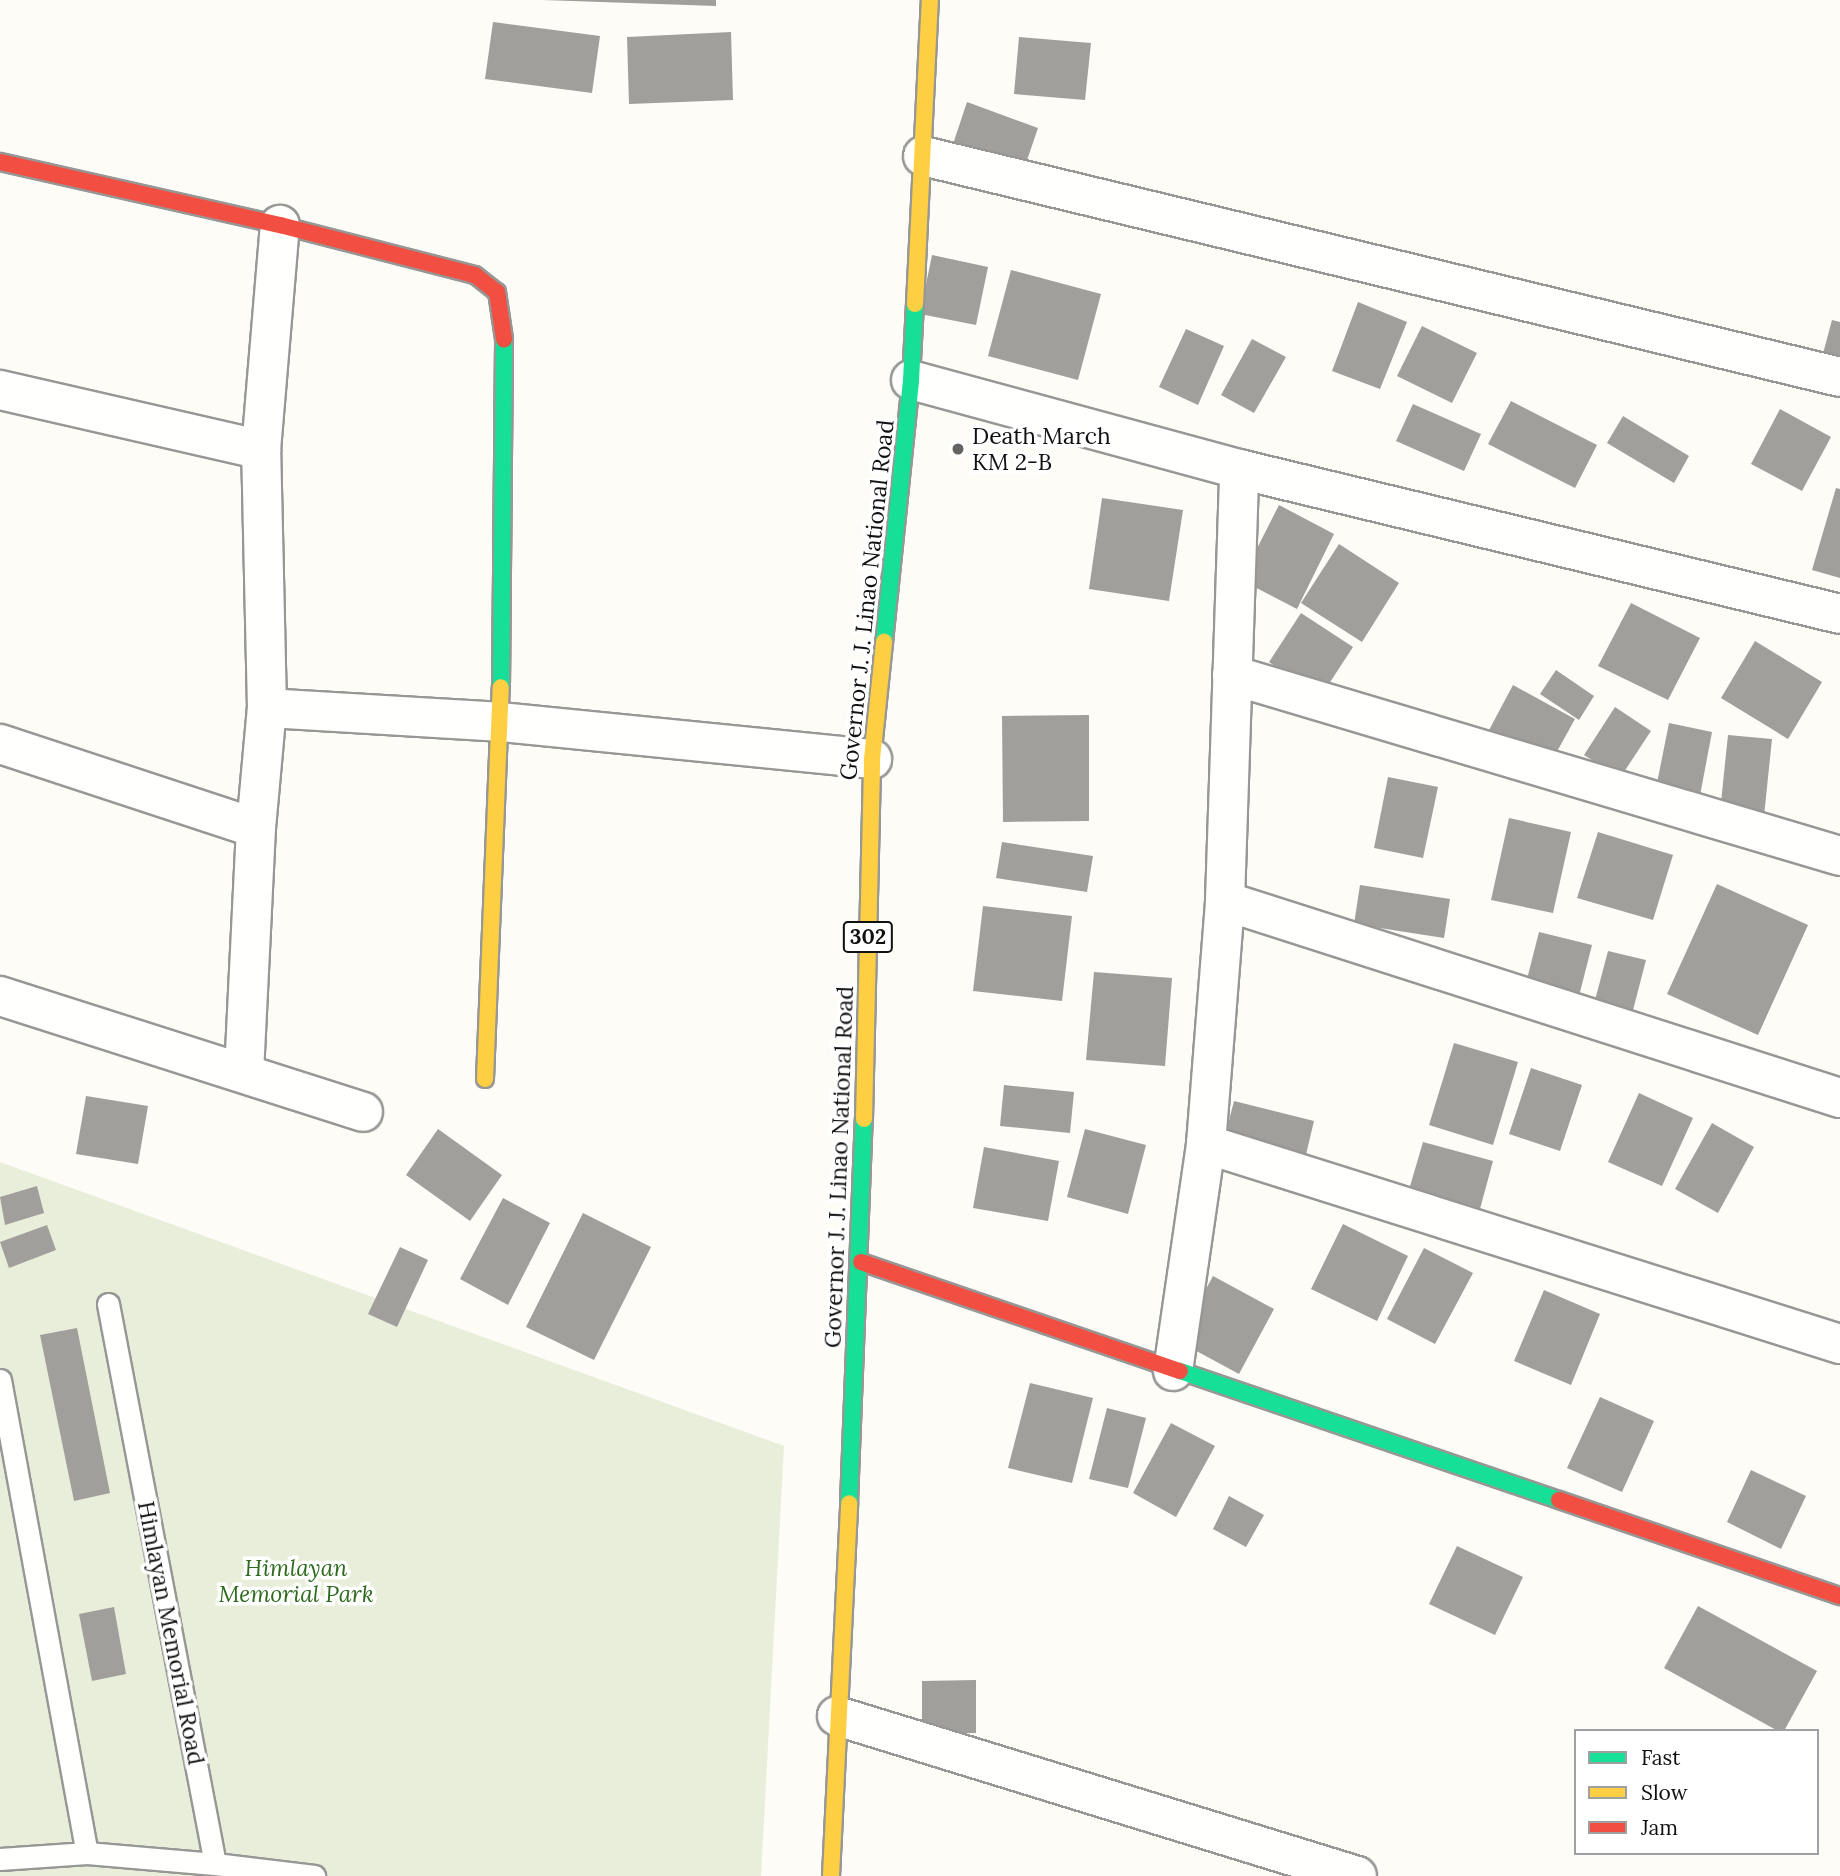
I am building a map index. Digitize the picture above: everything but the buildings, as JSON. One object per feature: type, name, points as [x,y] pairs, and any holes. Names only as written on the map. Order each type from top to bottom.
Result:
[{"type":"street","name":"Governor J. J. Linao National Road","points":[[831,1876],[861,1262],[872,759],[911,380],[930,0]]},
{"type":"street","points":[[923,156],[1840,377]]},
{"type":"street","points":[[0,162],[280,225],[475,275],[497,292],[504,333],[501,722],[485,1079]]},
{"type":"street","points":[[244,1073],[256,828],[267,708],[261,450],[280,225]]},
{"type":"street","points":[[911,380],[1239,470],[1840,614]]},
{"type":"street","points":[[0,390],[261,450]]},
{"type":"street","points":[[1173,1371],[1206,1144],[1225,901],[1239,470]]},
{"type":"street","points":[[1231,675],[1840,856]]},
{"type":"street","points":[[267,708],[501,722],[872,759]]},
{"type":"street","points":[[0,744],[256,828]]},
{"type":"street","points":[[1225,901],[1840,1098]]},
{"type":"street","points":[[0,996],[363,1112]]},
{"type":"street","points":[[1206,1144],[1840,1344]]},
{"type":"street","points":[[861,1262],[1173,1371],[1840,1596]]},
{"type":"street","points":[[837,1716],[1357,1876]]},
{"type":"lane","name":"Himlayan Memorial Road","points":[[108,1304],[215,1864]]},
{"type":"lane","points":[[0,1380],[87,1853]]},
{"type":"lane","points":[[0,1859],[87,1853],[314,1876]]},
{"type":"green space","name":"Himlayan Memorial Park","points":[[0,1162],[784,1446],[761,1876],[0,1876]]},
{"type":"traffic: fast","points":[[884,642],[911,380],[915,304]]},
{"type":"traffic: fast","points":[[501,687],[504,339]]},
{"type":"traffic: fast","points":[[849,1503],[864,1119]]},
{"type":"traffic: fast","points":[[1180,1371],[1559,1500]]},
{"type":"traffic: slow","points":[[915,304],[930,0]]},
{"type":"traffic: slow","points":[[864,1119],[872,759],[884,642]]},
{"type":"traffic: slow","points":[[485,1079],[501,687]]},
{"type":"traffic: slow","points":[[831,1876],[849,1503]]},
{"type":"traffic: jam","points":[[0,162],[280,225],[475,275],[497,292],[504,339]]},
{"type":"traffic: jam","points":[[861,1262],[1180,1371]]},
{"type":"traffic: jam","points":[[1559,1500],[1840,1596]]},
{"type":"place","name":"Death March KM 2-B","points":[[958,449]]}]
